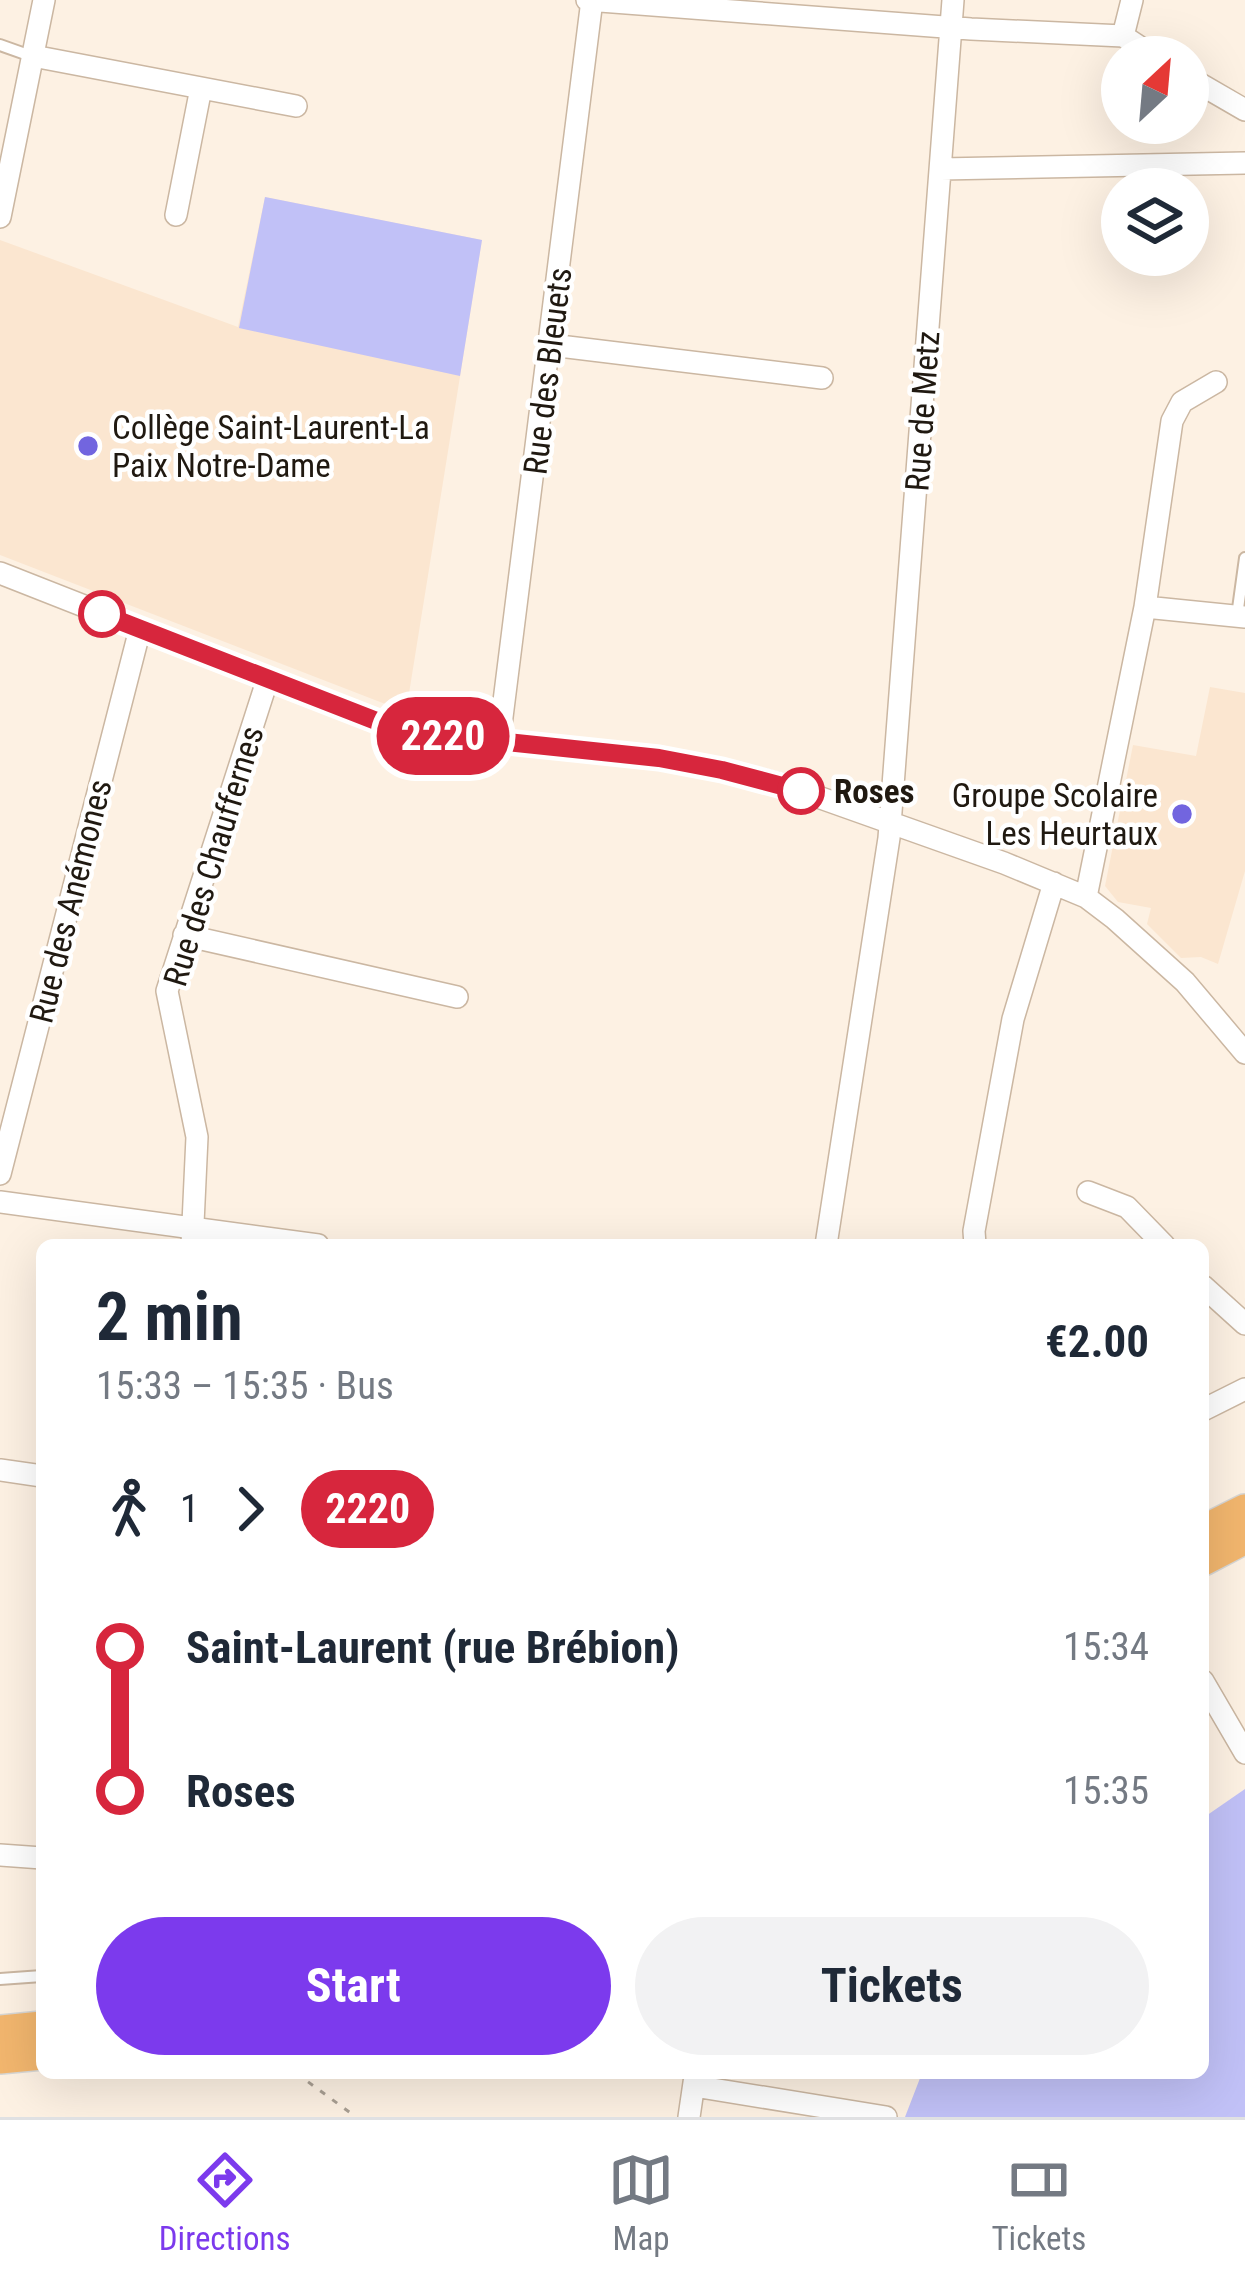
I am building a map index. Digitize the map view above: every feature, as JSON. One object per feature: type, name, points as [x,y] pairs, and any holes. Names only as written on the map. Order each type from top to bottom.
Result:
[{"type":"highway","points":[[1209,1529],[1245,1511]]},
{"type":"highway","points":[[1209,1555],[1245,1537]]},
{"type":"highway","points":[[0,2032],[36,2029]]},
{"type":"highway","points":[[0,2057],[36,2054]]},
{"type":"street","points":[[0,217],[44,0]]},
{"type":"street","points":[[590,0],[691,3],[951,28],[1123,36],[1132,0]]},
{"type":"street","name":"Rue des Bleuets","points":[[500,741],[590,0]]},
{"type":"street","name":"Rue de Metz","points":[[827,1239],[890,822],[953,0]]},
{"type":"street","points":[[33,56],[296,106]]},
{"type":"street","points":[[176,215],[202,88]]},
{"type":"street","points":[[1209,89],[1245,110]]},
{"type":"street","points":[[940,169],[1245,163]]},
{"type":"street","points":[[551,345],[822,378]]},
{"type":"street","points":[[1086,897],[1145,607],[1172,421],[1182,402],[1216,382]]},
{"type":"street","points":[[0,573],[402,731],[659,758],[722,770],[788,786],[1054,883],[1086,897],[1138,937],[1185,982],[1245,1053]]},
{"type":"street","points":[[1145,607],[1241,616]]},
{"type":"street","name":"Rue des Anémones","points":[[0,1174],[140,629]]},
{"type":"street","name":"Rue des Chauffernes","points":[[192,1237],[197,1137],[167,991],[267,681]]},
{"type":"street","points":[[975,1239],[1013,1019],[1054,883]]},
{"type":"street","points":[[184,935],[457,997]]},
{"type":"street","points":[[1088,1192],[1127,1207],[1157,1239]]},
{"type":"street","points":[[0,1202],[224,1239]]},
{"type":"street","points":[[1209,1291],[1245,1324]]},
{"type":"street","points":[[1209,1407],[1245,1389]]},
{"type":"street","points":[[0,1471],[36,1475]]},
{"type":"street","points":[[1209,1691],[1245,1754]]},
{"type":"street","points":[[0,1855],[36,1858]]},
{"type":"street","points":[[689,2117],[695,2079],[886,2117]]},
{"type":"lane","points":[[0,45],[33,56]]},
{"type":"lane","points":[[1241,616],[1245,558]]},
{"type":"lane","points":[[0,1979],[36,1976]]},
{"type":"path","points":[[304,2079],[356,2117]]},
{"type":"shaded area","points":[[265,197],[482,240],[406,712],[0,555],[0,240],[238,327]]},
{"type":"shaded area","points":[[265,197],[482,240],[460,376],[239,328]]},
{"type":"shaded area","name":"Groupe Scolaire Les Heurtaux","points":[[1210,687],[1245,693],[1245,871],[1218,964],[1201,957],[1181,958],[1147,924],[1151,908],[1118,902],[1105,886],[1133,745],[1196,756]]},
{"type":"shaded area","points":[[1245,1789],[1245,2117],[905,2117],[920,2079],[1209,2079],[1209,1814]]},
{"type":"bus line","name":"2220","points":[[102,614],[402,731],[659,758],[801,791]]},
{"type":"place","name":"Collège Saint-Laurent-La Paix Notre-Dame","points":[[88,446]]},
{"type":"place","name":"Roses","points":[[801,791]]},
{"type":"place","name":"Groupe Scolaire Les Heurtaux","points":[[1182,814]]}]
